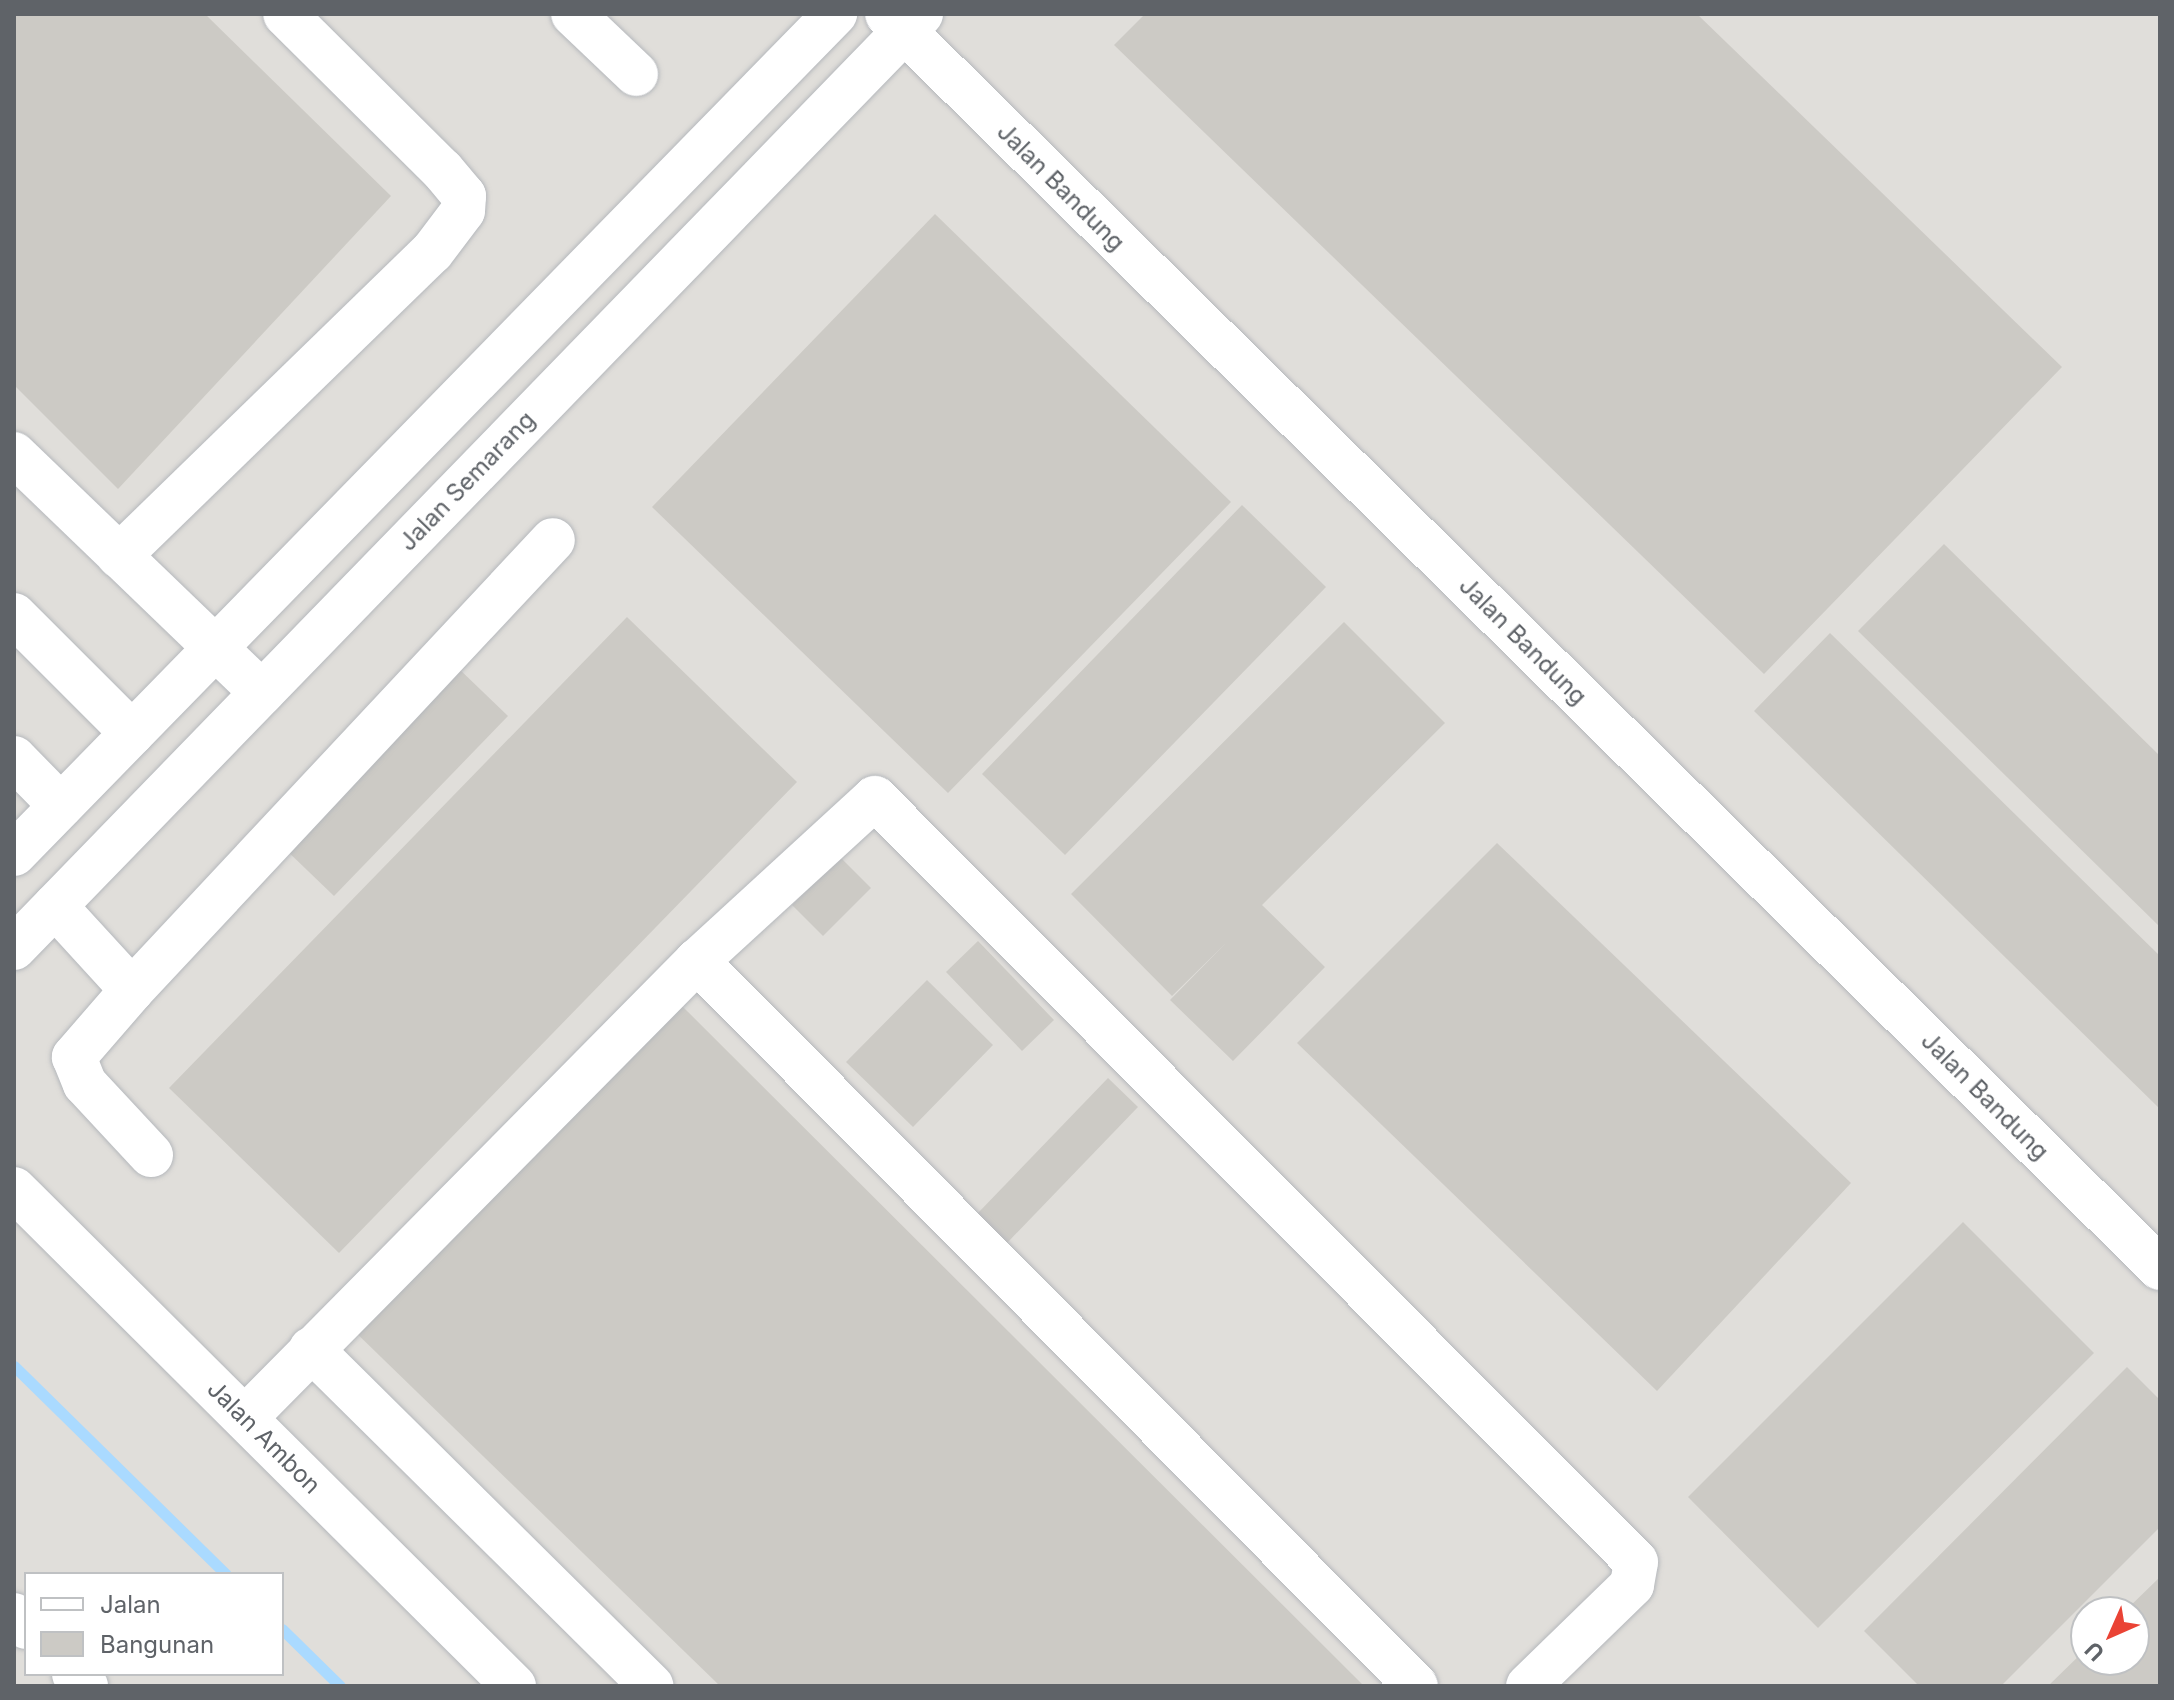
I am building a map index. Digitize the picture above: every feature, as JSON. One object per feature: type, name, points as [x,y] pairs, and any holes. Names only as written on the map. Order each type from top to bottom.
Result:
[{"type":"lane","points":[[119,556],[432,252],[463,211],[464,196],[442,170],[285,14]]},
{"type":"lane","points":[[573,14],[636,74]]},
{"type":"lane","points":[[14,854],[835,14]]},
{"type":"lane","name":"Jalan Semarang","points":[[14,948],[262,693],[904,20]]},
{"type":"lane","name":"Jalan Bandung","points":[[904,20],[2160,1268]]},
{"type":"lane","points":[[14,454],[262,693]]},
{"type":"lane","points":[[151,1155],[85,1084],[74,1057],[132,990],[553,540]]},
{"type":"lane","points":[[14,615],[132,733]]},
{"type":"lane","points":[[14,758],[61,806]]},
{"type":"lane","points":[[245,1418],[697,961],[864,801],[880,801],[1636,1562],[1632,1585],[1528,1686]]},
{"type":"lane","points":[[55,906],[132,990]]},
{"type":"lane","points":[[697,961],[1416,1686]]},
{"type":"lane","name":"Jalan Ambon","points":[[14,1189],[514,1686]]},
{"type":"lane","points":[[311,1349],[652,1686]]},
{"type":"shaded area","points":[[14,14],[2160,14],[2160,1686],[14,1686]]},
{"type":"building","points":[[14,14],[205,14],[391,196],[118,489],[14,385]]},
{"type":"building","points":[[1145,14],[1697,14],[2062,367],[1764,674],[1114,45]]},
{"type":"building","points":[[935,214],[1231,502],[948,793],[652,507]]},
{"type":"building","points":[[1242,505],[1326,587],[1065,855],[982,774]]},
{"type":"building","points":[[1944,544],[2160,756],[2160,927],[1858,631]]},
{"type":"building","points":[[627,617],[797,782],[339,1253],[169,1088]]},
{"type":"building","points":[[1344,622],[1445,723],[1262,905],[1325,967],[1233,1061],[1170,1000],[1226,943],[1172,996],[1071,894]]},
{"type":"building","points":[[1830,633],[2160,956],[2160,1109],[1754,711]]},
{"type":"building","points":[[456,666],[508,716],[334,896],[282,846]]},
{"type":"building","points":[[1497,843],[1851,1183],[1657,1391],[1297,1043]]},
{"type":"building","points":[[840,857],[871,888],[823,936],[792,905]]},
{"type":"building","points":[[978,941],[1054,1020],[1022,1051],[946,972]]},
{"type":"building","points":[[927,980],[993,1045],[913,1127],[846,1062]]},
{"type":"building","points":[[673,997],[1364,1686],[720,1686],[348,1325]]},
{"type":"building","points":[[1108,1078],[1138,1107],[1007,1243],[977,1214]]},
{"type":"building","points":[[1963,1222],[2094,1353],[1818,1628],[1688,1497]]},
{"type":"building","points":[[2127,1367],[2160,1400],[2160,1527],[2091,1596],[2070,1596],[2070,1617],[2001,1686],[1919,1686],[1864,1631]]},
{"type":"building","points":[[2160,1577],[2160,1686],[2048,1686],[2070,1665],[2070,1676],[2150,1676],[2150,1596],[2140,1596]]},
{"type":"waterway","points":[[14,1366],[224,1572]]},
{"type":"waterway","points":[[284,1631],[340,1686]]}]
